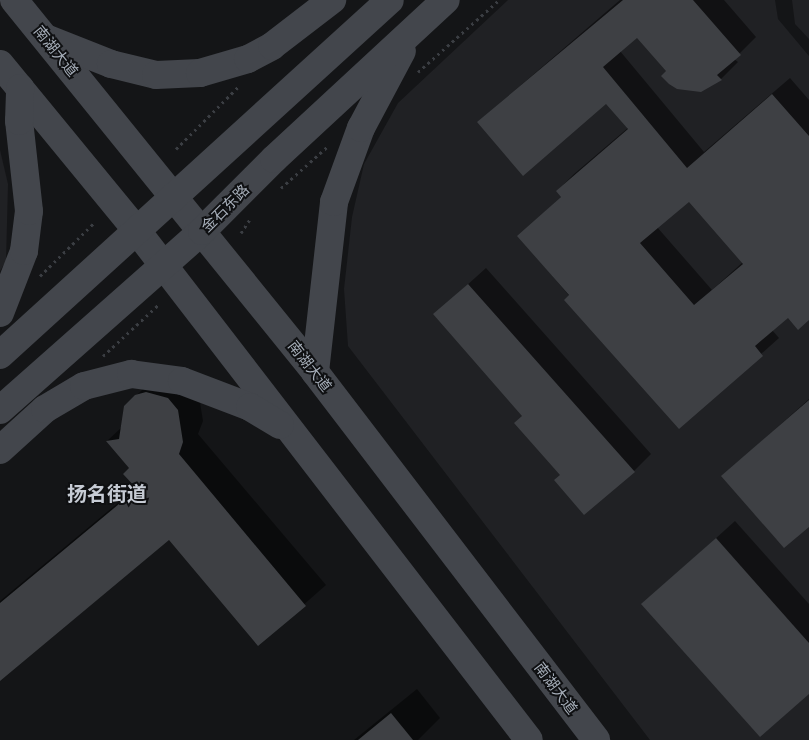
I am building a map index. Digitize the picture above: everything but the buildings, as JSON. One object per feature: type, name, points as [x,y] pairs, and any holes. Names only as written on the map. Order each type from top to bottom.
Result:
[{"type":"main road","name":"南湖大道","points":[[14,0],[175,196],[315,372],[596,740]]},
{"type":"main road","points":[[45,38],[111,64],[156,74],[200,73],[248,58],[272,46],[332,0]]},
{"type":"main road","points":[[0,355],[390,0]]},
{"type":"main road","name":"金石东路","points":[[0,410],[202,231],[274,159],[446,0]]},
{"type":"main road","points":[[315,372],[334,202],[361,128],[416,28]]},
{"type":"main road","points":[[0,64],[164,265],[529,740]]},
{"type":"main road","points":[[0,313],[24,252],[29,212],[19,121],[20,88]]},
{"type":"main road","points":[[0,450],[45,409],[84,386],[132,374],[182,381],[217,393],[292,431]]},
{"type":"path","points":[[35,281],[95,222]]},
{"type":"shaded area","points":[[508,0],[775,0],[778,19],[809,56],[809,740],[650,740],[348,346],[344,289],[352,217],[364,164],[398,103]]},
{"type":"shaded area","points":[[792,0],[809,0],[809,39],[795,24]]},
{"type":"shaded area","points":[[0,150],[8,184],[6,261],[0,271]]},
{"type":"district","name":"扬名街道","points":[[107,494]]}]
